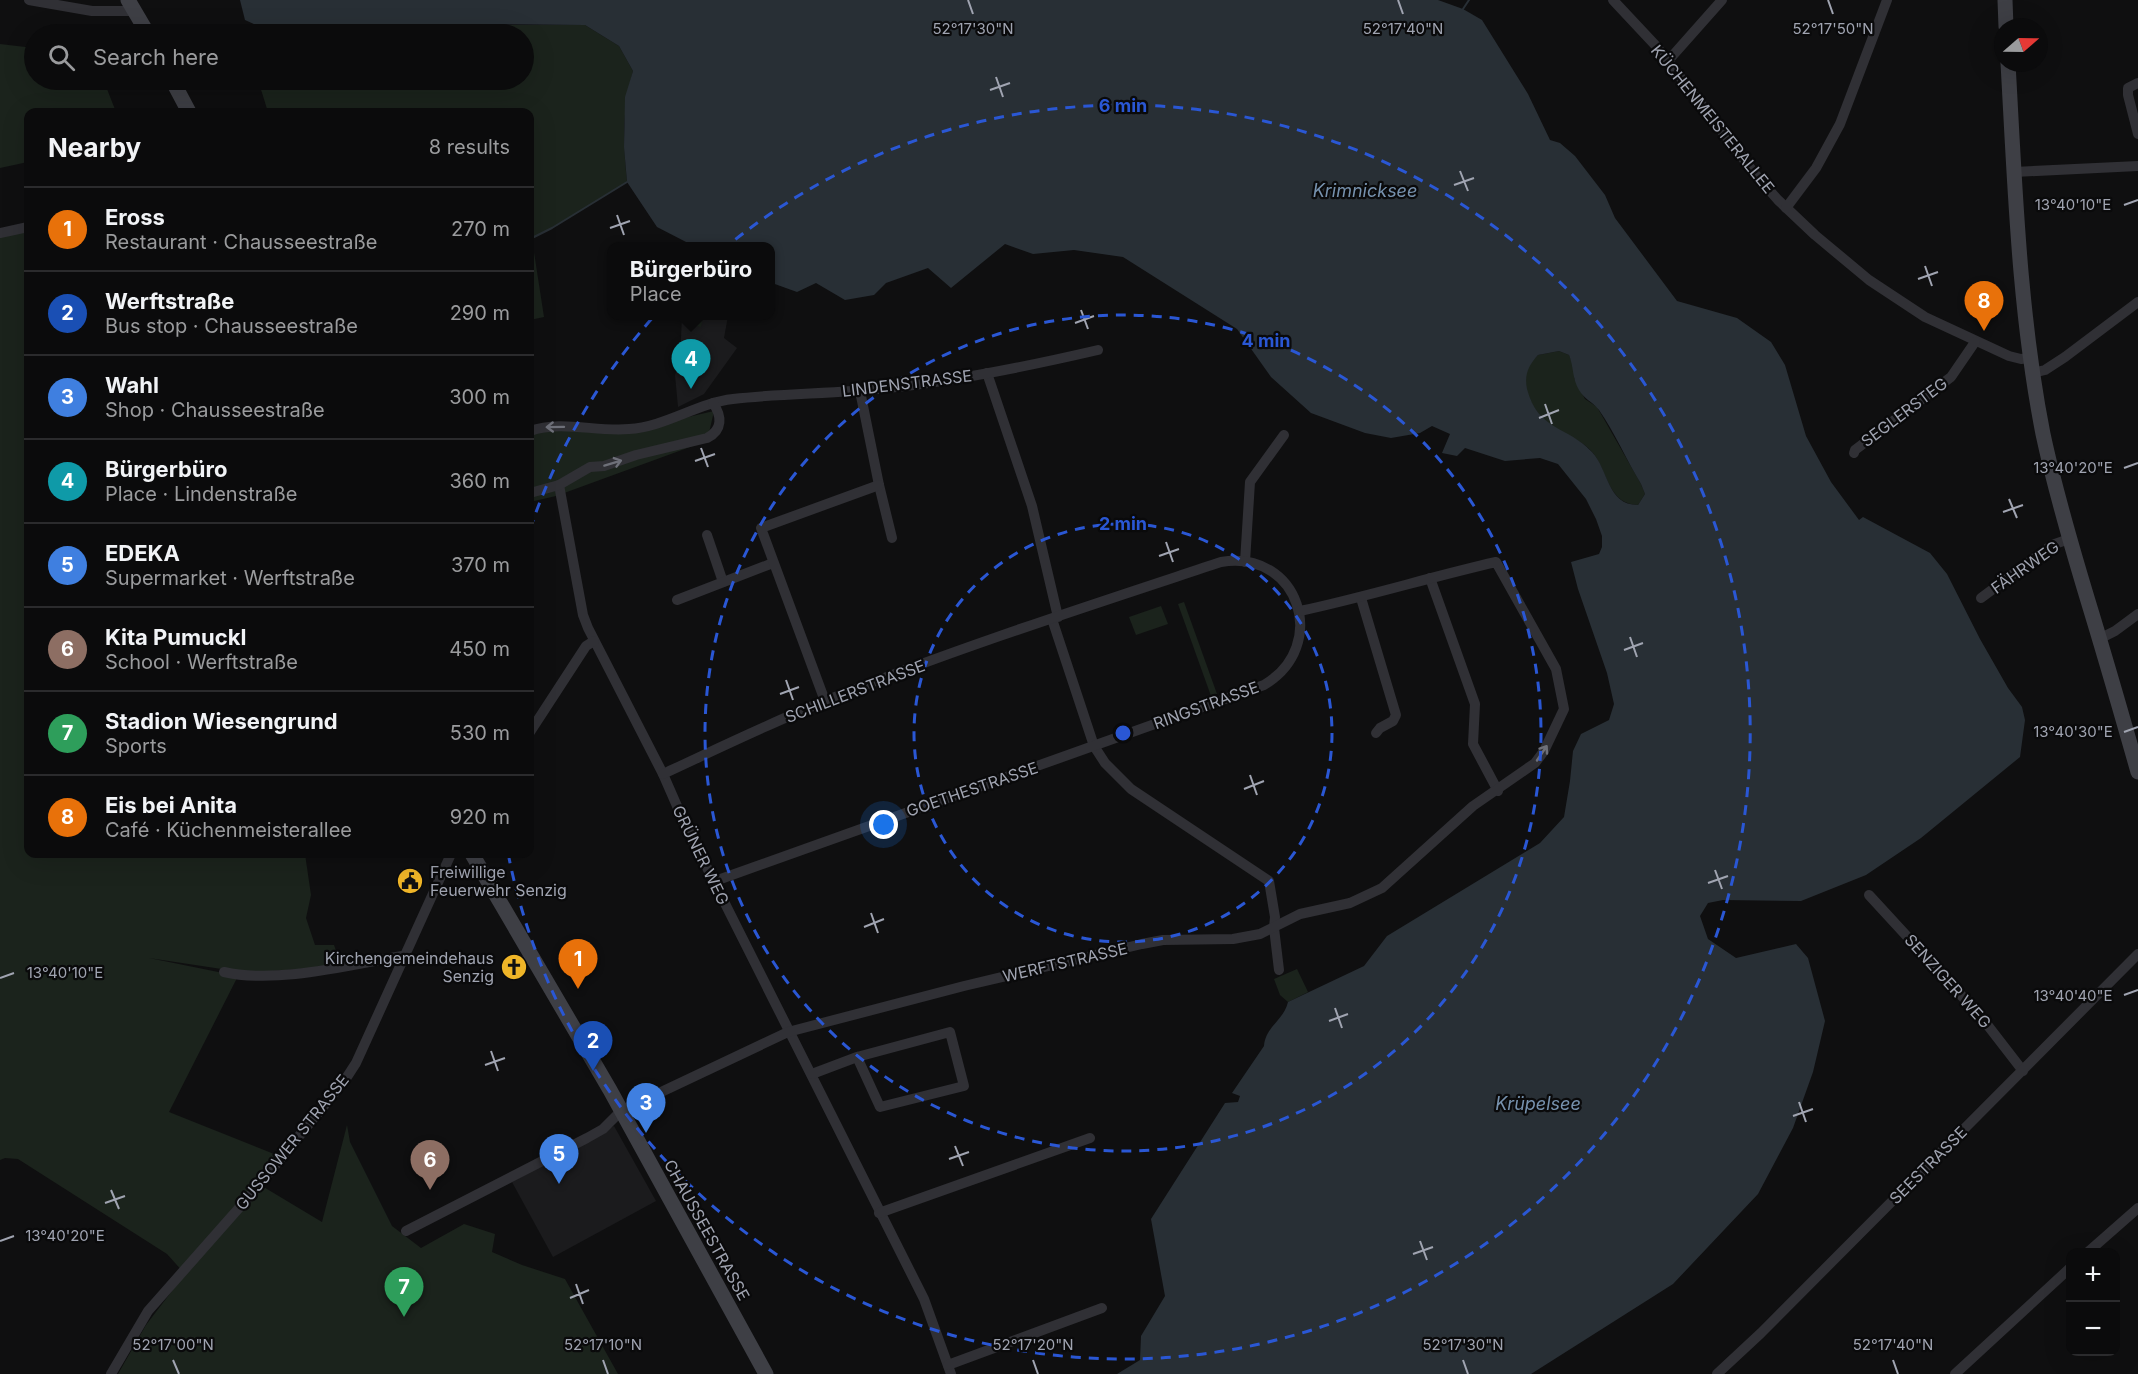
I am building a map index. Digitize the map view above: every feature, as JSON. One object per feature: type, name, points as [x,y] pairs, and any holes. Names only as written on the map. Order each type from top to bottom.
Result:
[{"type":"street","points":[[29,0],[92,11],[131,5],[142,24]]},
{"type":"street","name":"KÜCHENMEISTERALLEE","points":[[1613,0],[1657,47],[1733,148],[1786,208],[1869,280],[1925,317],[1975,342],[2009,356],[2021,359],[2030,358]]},
{"type":"street","points":[[1667,62],[1722,0]]},
{"type":"street","points":[[1786,208],[1815,168],[1848,108],[1887,0]]},
{"type":"street","points":[[2005,0],[2006,18]]},
{"type":"street","points":[[2008,72],[2020,270],[2034,380],[2050,464],[2069,539],[2138,771]]},
{"type":"street","points":[[2138,83],[2128,88],[2128,95],[2138,135]]},
{"type":"street","points":[[177,90],[187,108]]},
{"type":"street","points":[[2014,172],[2138,166]]},
{"type":"street","points":[[0,233],[24,228]]},
{"type":"street","points":[[2034,380],[2138,302]]},
{"type":"street","name":"SEGLERSTEG","points":[[1854,453],[1951,377],[1975,342]]},
{"type":"street","name":"LINDENSTRASSE","points":[[534,430],[556,425],[629,429],[660,422],[713,402],[860,391],[927,383],[1098,350]]},
{"type":"street","points":[[987,373],[1032,506],[1055,618],[1094,746],[1105,763],[1131,789],[1269,881],[1275,917],[1274,928],[1279,970]]},
{"type":"street","points":[[860,391],[892,538]]},
{"type":"street","points":[[534,492],[559,484],[590,467],[604,466],[715,434],[720,424],[720,412],[713,402]]},
{"type":"street","points":[[1245,562],[1250,483],[1284,435]]},
{"type":"street","name":"GRÜNER WEG","points":[[559,484],[583,615],[594,641],[663,774],[684,822],[788,1032],[812,1074],[879,1213],[924,1299],[950,1370],[1102,1308]]},
{"type":"street","points":[[825,701],[761,528],[879,485]]},
{"type":"street","points":[[707,535],[723,582]]},
{"type":"street","name":"FÄHRWEG","points":[[1981,598],[2052,545],[2069,539]]},
{"type":"street","points":[[1055,618],[1221,562],[1245,562],[1266,568],[1279,577],[1293,595],[1300,611],[1361,598],[1430,578],[1475,704],[1473,744],[1498,791]]},
{"type":"street","name":"WERFTSTRASSE","points":[[406,1231],[587,1138],[603,1129],[621,1111],[788,1032],[964,986],[1163,940],[1233,939],[1260,934],[1300,914],[1350,903],[1382,888],[1457,819],[1535,763],[1551,738],[1564,709],[1556,669],[1496,562],[1430,578]]},
{"type":"street","points":[[677,600],[773,563]]},
{"type":"street","points":[[1361,598],[1396,715],[1393,722],[1380,728],[1376,733]]},
{"type":"street","name":"RINGSTRASSE","points":[[1094,746],[1252,690],[1273,680],[1286,667],[1295,652],[1300,636],[1300,611]]},
{"type":"street","points":[[2099,639],[2115,631],[2138,614]]},
{"type":"street","name":"SCHILLERSTRASSE","points":[[663,774],[760,728],[825,701],[1055,618]]},
{"type":"street","points":[[534,726],[586,646],[594,641]]},
{"type":"street","name":"GOETHESTRASSE","points":[[715,881],[1094,746]]},
{"type":"street","name":"GUSSOWER STRASSE","points":[[111,1374],[148,1311],[254,1191],[345,1080],[356,1063],[402,956],[449,858]]},
{"type":"street","name":"CHAUSSEESTRASSE","points":[[474,858],[621,1111],[766,1374]]},
{"type":"street","name":"SENZIGER WEG","points":[[1869,895],[1982,1018],[2023,1071]]},
{"type":"street","name":"SEESTRASSE","points":[[1717,1374],[1761,1333],[2138,954]]},
{"type":"street","points":[[224,972],[239,975],[311,973],[402,956]]},
{"type":"street","points":[[812,1074],[857,1057],[950,1032],[964,1086],[880,1107],[857,1057]]},
{"type":"street","points":[[879,1213],[1090,1138]]},
{"type":"street","points":[[2093,1248],[2138,1208]]},
{"type":"street","points":[[1955,1374],[2066,1272]]},
{"type":"shaded area","points":[[534,25],[585,25],[619,46],[633,71],[624,126],[627,182],[534,238],[534,108],[267,108],[261,90],[534,90]]},
{"type":"shaded area","points":[[0,44],[24,47],[24,90],[107,90],[114,108],[24,108],[24,163],[0,168]]},
{"type":"shaded area","points":[[24,232],[24,858],[306,858],[311,895],[306,918],[315,945],[334,945],[340,962],[312,968],[248,973],[149,958],[238,976],[169,1112],[279,1156],[257,1183],[322,1222],[347,1125],[350,1142],[392,1226],[421,1248],[464,1224],[495,1234],[492,1252],[565,1279],[618,1374],[118,1374],[146,1325],[185,1274],[167,1254],[18,1159],[0,1160],[0,237]]},
{"type":"shaded area","points":[[534,252],[544,317],[534,319]]},
{"type":"shaded area","points":[[682,320],[727,320],[724,338],[737,348],[704,394],[678,407],[675,375],[680,360]]},
{"type":"shaded area","points":[[684,320],[702,320],[701,327],[684,324]]},
{"type":"shaded area","points":[[1559,351],[1569,355],[1574,366],[1574,378],[1585,399],[1597,407],[1641,484],[1645,494],[1638,505],[1620,499],[1589,448],[1551,426],[1530,401],[1525,377],[1529,366],[1538,355]]},
{"type":"shaded area","points":[[714,411],[709,433],[701,443],[556,496],[534,501],[534,432],[538,430],[628,431]]},
{"type":"shaded area","points":[[1184,602],[1217,694],[1211,696],[1178,604]]},
{"type":"shaded area","points":[[1161,606],[1168,624],[1136,635],[1129,617]]},
{"type":"shaded area","points":[[1297,969],[1308,992],[1288,1002],[1280,995],[1274,979]]},
{"type":"shaded area","points":[[614,1126],[656,1201],[553,1257],[512,1182]]},
{"type":"water","name":"Krimnicksee","points":[[240,0],[1438,0],[1463,9],[1482,20],[1528,94],[1550,140],[1560,143],[1575,156],[1605,195],[1615,218],[1677,301],[1737,318],[1771,342],[1785,365],[1806,436],[1831,482],[1859,520],[1863,517],[1930,553],[1947,574],[1980,639],[2008,688],[2022,707],[2025,720],[2020,757],[1921,838],[1866,875],[1801,901],[1723,900],[1708,903],[1700,916],[1708,939],[1736,958],[1796,944],[1808,958],[1825,1021],[1813,1072],[1793,1128],[1758,1194],[1673,1284],[1531,1374],[1117,1374],[1140,1360],[1141,1336],[1165,1296],[1151,1219],[1225,1103],[1238,1102],[1240,1096],[1232,1093],[1264,1046],[1265,1039],[1283,1014],[1288,1002],[1364,966],[1387,936],[1540,843],[1564,817],[1573,751],[1581,734],[1609,720],[1614,704],[1607,673],[1571,562],[1599,554],[1602,547],[1602,536],[1586,499],[1558,464],[1540,458],[1505,461],[1465,448],[1457,456],[1442,453],[1450,434],[1432,426],[1420,433],[1391,438],[1365,433],[1311,413],[1271,377],[1237,329],[1123,257],[1074,250],[1033,254],[1005,244],[951,288],[928,268],[886,283],[874,295],[845,300],[816,283],[797,292],[775,284],[775,242],[686,242],[657,227],[627,182],[624,147],[625,97],[633,71],[619,46],[585,25],[254,24],[245,20]],"holes":[[[1559,351],[1569,355],[1579,390],[1597,407],[1605,419],[1641,484],[1645,494],[1638,505],[1620,499],[1614,493],[1598,459],[1592,452],[1573,437],[1546,421],[1532,403],[1526,379],[1528,370],[1538,355]]]},
{"type":"waterway","points":[[1463,9],[1469,0]]},
{"type":"waterway","points":[[534,237],[627,182]]},
{"type":"place","name":"Eis bei Anita","points":[[1984,331]]},
{"type":"place","name":"Bürgerbüro","points":[[691,389]]},
{"type":"place","name":"Freiwillige Feuerwehr Senzig","points":[[410,881]]},
{"type":"place","name":"Kirchengemeindehaus Senzig","points":[[514,967]]},
{"type":"place","name":"Eross","points":[[578,989]]},
{"type":"place","name":"Werftstraße","points":[[593,1071]]},
{"type":"place","name":"Wahl","points":[[646,1133]]},
{"type":"place","name":"EDEKA","points":[[559,1184]]},
{"type":"place","name":"Kita Pumuckl","points":[[430,1190]]},
{"type":"place","name":"Stadion Wiesengrund","points":[[404,1317]]},
{"type":"water label","name":"Krüpelsee","points":[[1538,1103]]}]
